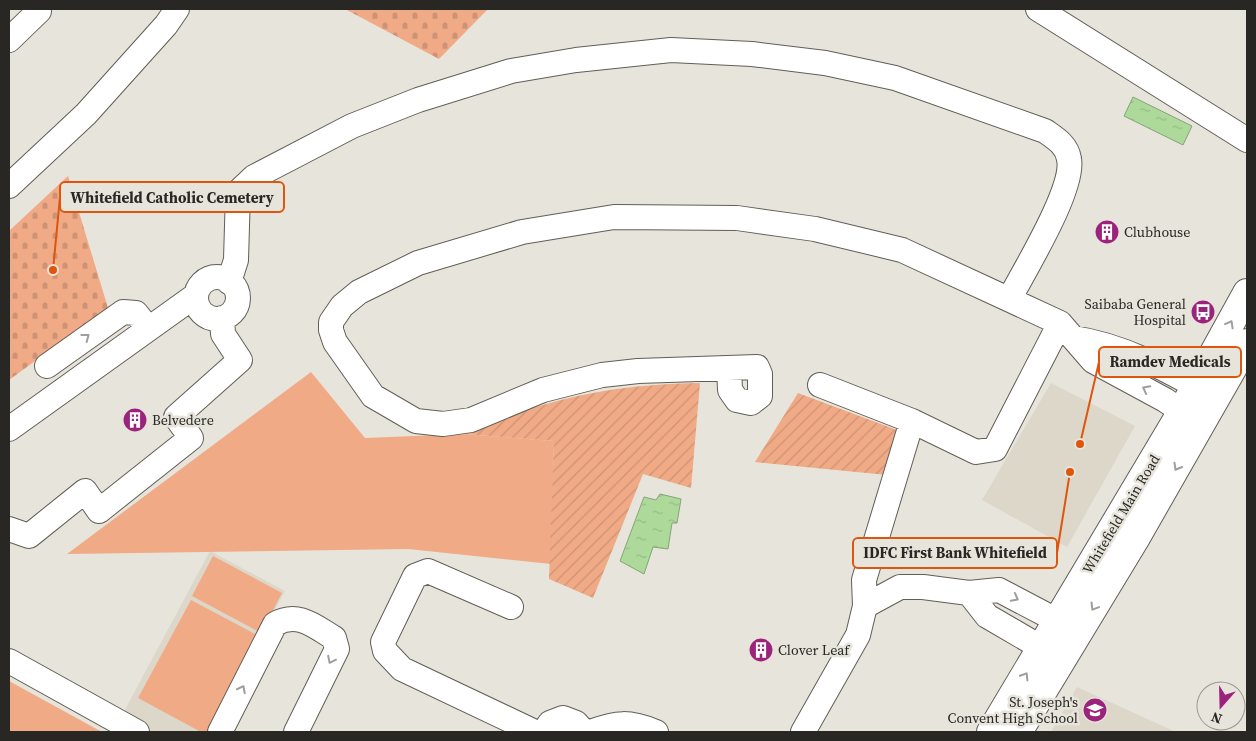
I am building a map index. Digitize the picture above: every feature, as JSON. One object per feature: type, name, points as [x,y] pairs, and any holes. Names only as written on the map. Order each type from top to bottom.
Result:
[{"type":"main road","name":"Whitefield Main Road","points":[[991,732],[1058,621],[1191,418],[1206,392],[1247,293]]},
{"type":"main road","name":"Whitefield Main Road","points":[[1206,392],[1247,343]]},
{"type":"main road","name":"Whitefield Main Road","points":[[1018,732],[1135,539],[1191,418]]},
{"type":"street","points":[[9,186],[86,114],[166,25],[177,9]]},
{"type":"street","points":[[1038,9],[1247,140]]},
{"type":"street","points":[[9,40],[39,11]]},
{"type":"street","points":[[229,282],[236,260],[238,192],[254,178],[270,169],[352,126],[418,100],[511,71],[576,60],[671,50],[752,54],[834,64],[895,78],[1045,131],[1063,144],[1069,159],[1069,173],[1057,206],[1010,298]]},
{"type":"street","points":[[729,368],[638,371],[602,375],[543,390],[471,420],[443,424],[416,421],[373,396],[335,342],[331,330],[331,322],[342,306],[359,292],[418,263],[522,232],[614,217],[737,218],[815,229],[902,250],[1010,298],[1067,330],[1102,342],[1206,392]]},
{"type":"street","points":[[9,429],[196,295],[203,283],[209,279],[222,278],[229,282],[236,292],[238,299],[233,311],[222,318],[209,317],[203,314],[199,308],[196,295]]},
{"type":"street","points":[[47,366],[123,312],[136,313],[148,328]]},
{"type":"street","points":[[9,529],[29,536],[85,491],[100,511],[191,438],[176,417],[240,360],[223,334],[222,318]]},
{"type":"street","points":[[1067,330],[1093,361],[1165,400],[1191,418]]},
{"type":"street","points":[[820,386],[912,421],[976,452],[995,449],[1067,330]]},
{"type":"street","points":[[803,732],[858,635],[865,606],[864,580],[912,421]]},
{"type":"street","points":[[511,607],[428,571],[414,576],[383,642],[385,651],[402,669],[535,732]]},
{"type":"street","points":[[865,606],[900,587],[923,587],[969,593],[999,590],[1058,621]]},
{"type":"street","points":[[969,593],[987,616],[1042,648]]},
{"type":"street","points":[[220,732],[275,624],[284,619],[297,618],[334,638],[337,649],[296,732]]},
{"type":"street","points":[[9,661],[137,732]]},
{"type":"street","points":[[544,732],[550,723],[563,718],[576,723],[584,732]]},
{"type":"street","points":[[590,732],[616,723],[639,725],[656,732]]},
{"type":"shaded area","points":[[1051,383],[1135,426],[1067,547],[982,500]]},
{"type":"shaded area","points":[[210,551],[285,591],[209,732],[150,732],[121,717]]},
{"type":"shaded area","name":"St. Joseph's Convent High School","points":[[1077,687],[1176,732],[1051,732]]},
{"type":"green space","points":[[345,9],[488,9],[439,59]]},
{"type":"green space","points":[[68,176],[108,308],[9,380],[9,231]]},
{"type":"green space","points":[[311,372],[365,438],[464,434],[554,441],[551,564],[408,549],[67,554]]},
{"type":"green space","points":[[700,383],[691,488],[643,474],[593,598],[549,579],[554,441],[464,434],[522,411],[579,396],[638,386]]},
{"type":"green space","points":[[798,393],[902,432],[887,475],[755,462]]},
{"type":"green space","points":[[213,556],[282,593],[261,633],[192,596]]},
{"type":"green space","points":[[191,600],[259,636],[207,732],[201,732],[138,698]]},
{"type":"green space","points":[[9,681],[102,732],[9,732]]},
{"type":"water","points":[[1133,97],[1192,126],[1183,145],[1124,116]]},
{"type":"water","points":[[660,494],[681,499],[677,523],[672,523],[668,549],[653,547],[644,574],[620,561],[644,497],[656,500]]},
{"type":"place","name":"Clubhouse","points":[[1107,232]]},
{"type":"place","name":"Whitefield Catholic Cemetery","points":[[53,270]]},
{"type":"place","name":"Saibaba General Hospital","points":[[1203,312]]},
{"type":"place","name":"Belvedere","points":[[135,420]]},
{"type":"place","name":"Ramdev Medicals","points":[[1080,444]]},
{"type":"place","name":"IDFC First Bank Whitefield","points":[[1070,472]]},
{"type":"place","name":"Clover Leaf","points":[[761,650]]},
{"type":"place","name":"St. Joseph's Convent High School","points":[[1095,710]]}]
